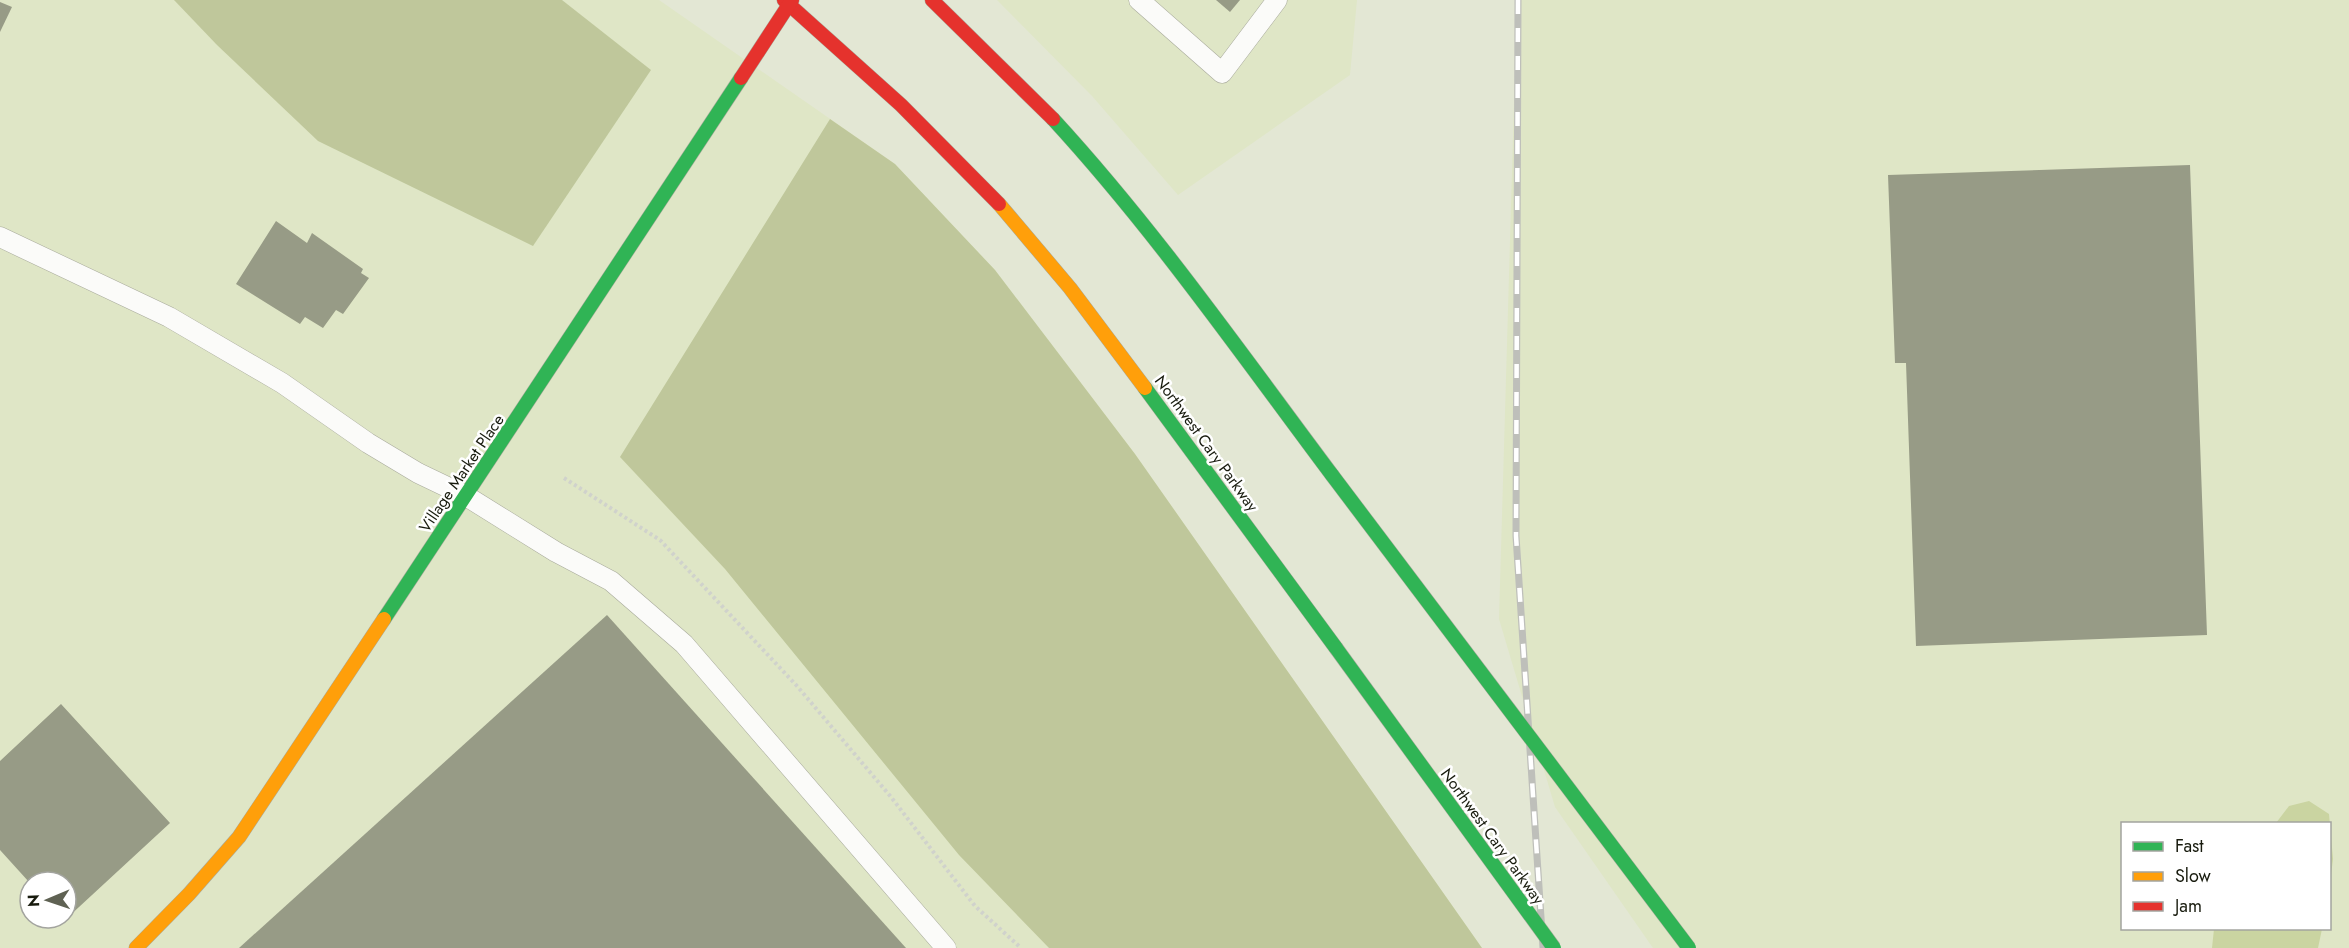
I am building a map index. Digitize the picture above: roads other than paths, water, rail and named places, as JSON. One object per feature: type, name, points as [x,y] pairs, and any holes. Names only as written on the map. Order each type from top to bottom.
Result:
[{"type":"main road","points":[[932,0],[1061,128],[1142,224],[1689,948]]},
{"type":"main road","name":"Village Market Place","points":[[136,948],[181,904],[239,837],[466,496],[789,1]]},
{"type":"main road","name":"Northwest Cary Parkway","points":[[789,1],[901,105],[1008,213],[1070,288],[1131,368],[1554,948]]},
{"type":"lane","points":[[1139,0],[1222,73],[1277,0]]},
{"type":"lane","points":[[0,237],[169,317],[282,383],[368,443],[418,473],[466,496],[556,552],[611,581],[684,644],[945,948]]},
{"type":"railway","points":[[1518,0],[1516,536],[1543,948]]}]
